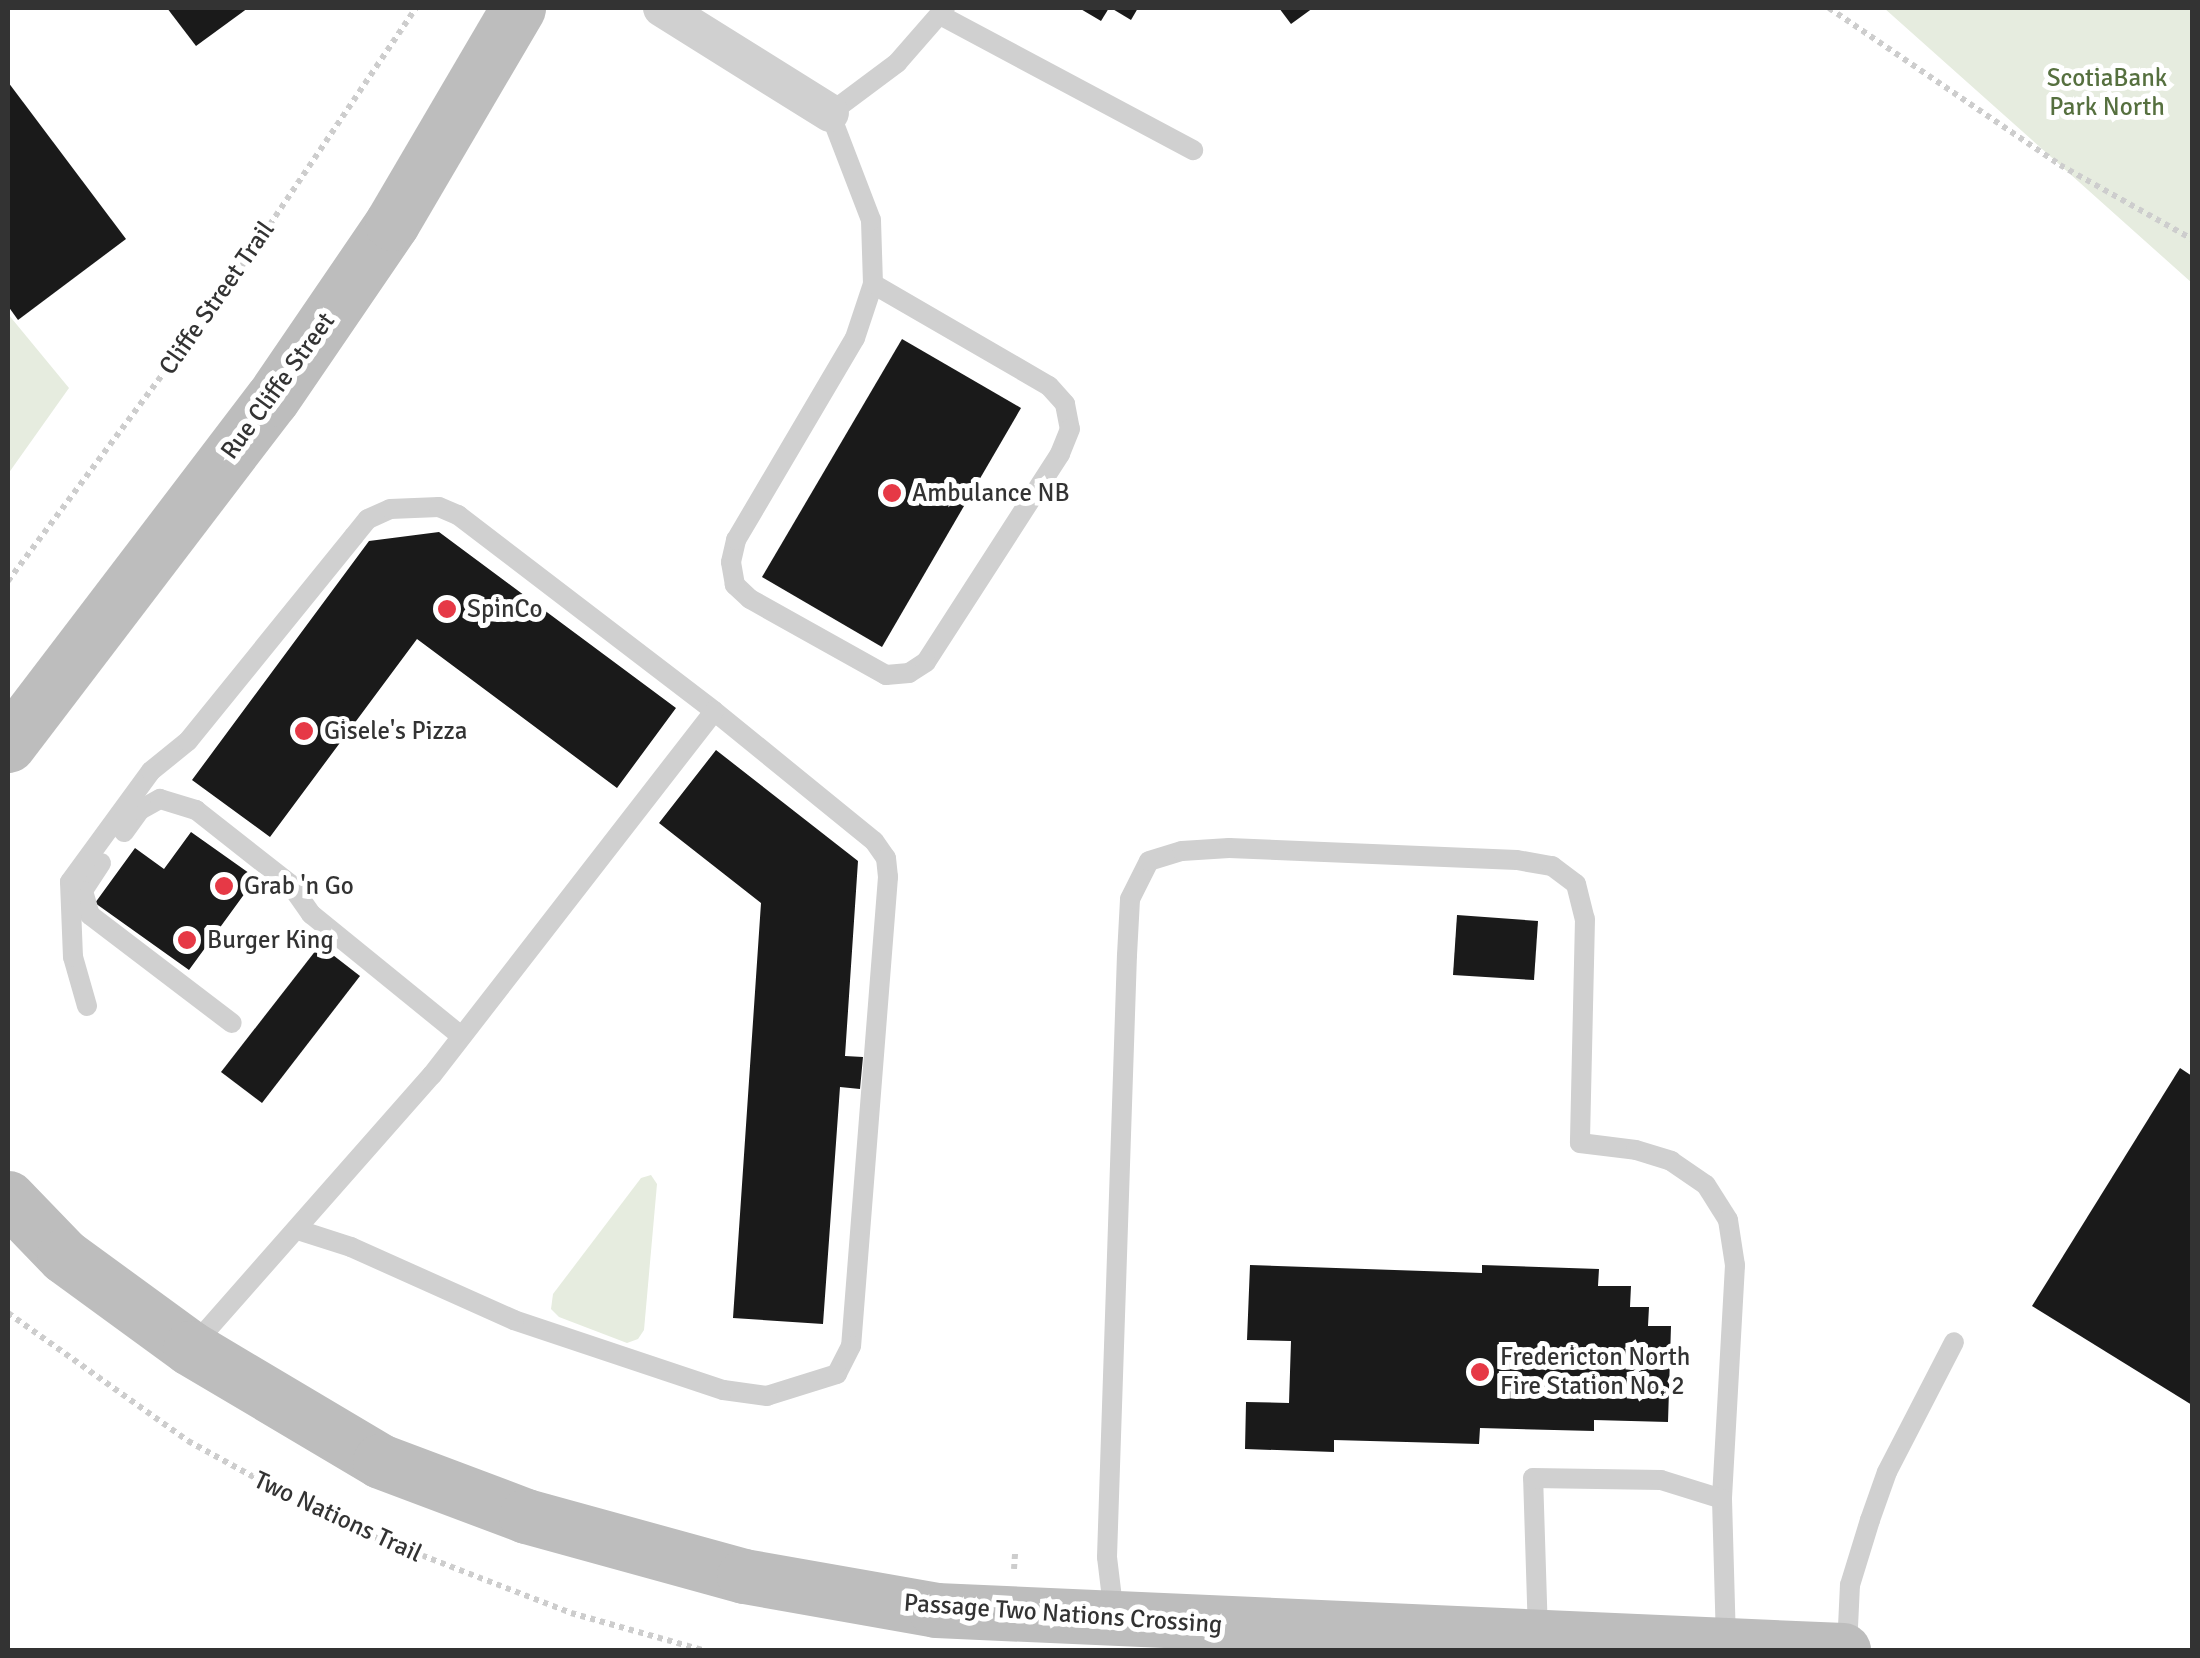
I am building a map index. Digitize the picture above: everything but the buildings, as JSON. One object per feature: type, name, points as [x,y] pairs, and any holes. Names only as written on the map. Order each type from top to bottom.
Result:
[{"type":"main road","name":"Rue Cliffe Street","points":[[8,745],[272,399],[392,223],[518,8]]},
{"type":"main road","name":"Passage Two Nations Crossing","points":[[8,1198],[64,1256],[190,1348],[380,1461],[526,1516],[744,1576],[1114,1636],[1538,1636],[1845,1650]]},
{"type":"main road","name":"Passage Two Nations Crossing","points":[[8,1231],[64,1256]]},
{"type":"street","points":[[662,8],[830,113]]},
{"type":"lane","points":[[873,284],[1049,386],[1065,404],[1070,429],[1060,454],[926,662],[909,673],[886,675],[750,599],[735,585],[731,562],[736,540],[856,338],[873,284],[871,220],[830,113],[897,63],[943,11],[1192,150]]},
{"type":"lane","points":[[87,1006],[74,957],[70,882],[151,772],[188,742],[368,520],[390,508],[415,505],[458,515],[714,712],[874,841],[886,858],[888,877],[851,1346],[838,1374],[767,1396],[724,1390],[514,1320],[351,1248],[298,1230]]},
{"type":"lane","points":[[190,1348],[298,1230],[462,1036],[714,712]]},
{"type":"lane","points":[[232,1023],[90,915],[83,902],[87,881],[140,810],[160,799],[178,801],[196,810],[290,884],[311,914],[462,1036]]},
{"type":"lane","points":[[1114,1636],[1107,1557],[1130,899],[1149,860],[1182,851],[1229,848],[1517,860],[1552,866],[1576,884],[1585,919],[1580,1142],[1636,1150],[1671,1161],[1706,1185],[1728,1220],[1735,1265],[1722,1500],[1726,1645]]},
{"type":"lane","points":[[1845,1650],[1850,1585],[1875,1504],[1896,1454],[1954,1342]]},
{"type":"lane","points":[[1538,1636],[1534,1478],[1661,1480],[1722,1500]]},
{"type":"path","name":"Cliffe Street Trail","points":[[8,581],[226,291],[416,8]]},
{"type":"path","points":[[1829,8],[2060,165],[2192,239]]},
{"type":"path","name":"Two Nations Trail","points":[[8,1313],[188,1441],[338,1522],[571,1613],[703,1650]]},
{"type":"green space","name":"ScotiaBank Park North","points":[[1884,8],[2192,8],[2192,283],[2060,165]]},
{"type":"green space","points":[[8,314],[69,388],[8,474]]},
{"type":"green space","points":[[651,1175],[657,1184],[644,1330],[638,1339],[627,1343],[559,1317],[551,1309],[553,1294],[641,1178]]},
{"type":"place","name":"Ambulance NB","points":[[892,493]]},
{"type":"place","name":"SpinCo","points":[[447,609]]},
{"type":"place","name":"Gisele's Pizza","points":[[304,731]]},
{"type":"place","name":"Grab 'n Go","points":[[224,886]]},
{"type":"place","name":"Burger King","points":[[187,940]]},
{"type":"place","name":"Fredericton North Fire Station No. 2","points":[[1480,1372]]}]
